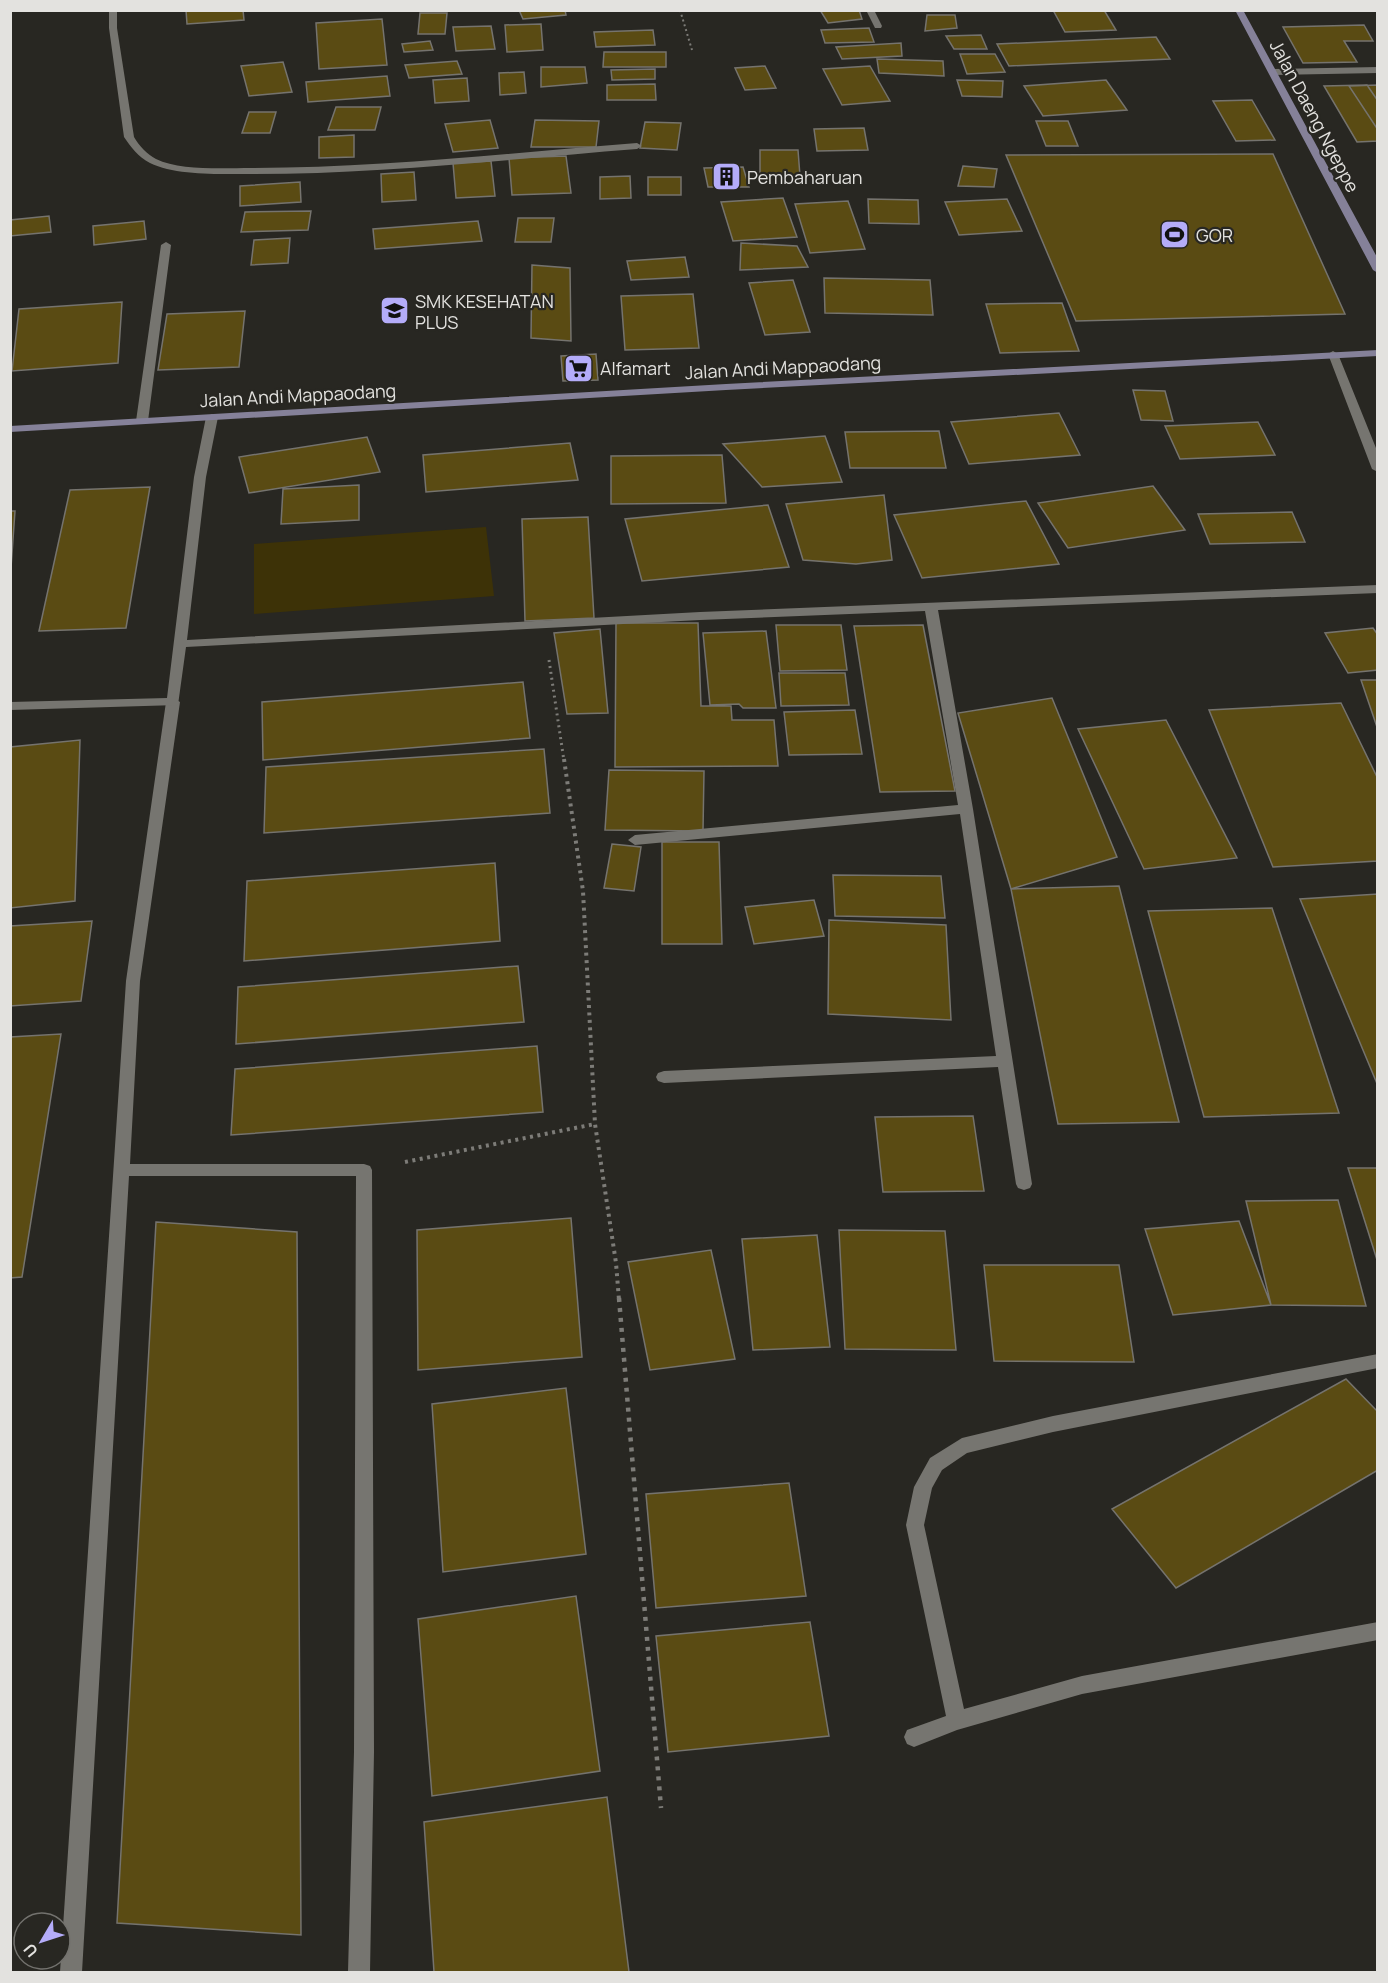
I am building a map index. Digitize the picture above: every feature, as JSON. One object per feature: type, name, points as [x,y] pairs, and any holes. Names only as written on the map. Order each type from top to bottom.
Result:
[{"type":"street","points":[[113,10],[113,28],[129,136],[137,149],[153,161],[176,167],[221,171],[312,171],[637,146]]},
{"type":"street","points":[[870,10],[878,26]]},
{"type":"street","name":"Jalan Daeng Ngeppe","points":[[1239,10],[1274,72],[1377,270]]},
{"type":"street","points":[[1274,72],[1377,70]]},
{"type":"street","points":[[142,421],[166,244]]},
{"type":"street","name":"Jalan Andi Mappaodang","points":[[10,429],[1377,353]]},
{"type":"street","points":[[1333,354],[1377,469]]},
{"type":"street","points":[[71,1972],[120,1170],[134,981],[173,702],[200,477],[212,417]]},
{"type":"street","points":[[179,644],[700,616],[1377,589]]},
{"type":"street","points":[[931,607],[966,809],[1023,1184]]},
{"type":"street","points":[[10,706],[173,702]]},
{"type":"street","points":[[635,840],[966,809]]},
{"type":"street","points":[[664,1077],[1005,1061]]},
{"type":"street","points":[[120,1170],[364,1170],[364,1752],[359,1972]]},
{"type":"street","points":[[957,1721],[915,1525],[923,1487],[936,1464],[962,1446],[1053,1424],[1377,1361]]},
{"type":"street","points":[[914,1737],[957,1721],[1082,1685],[1377,1631]]},
{"type":"path","points":[[680,10],[692,50]]},
{"type":"path","points":[[544,625],[583,891],[595,1124],[616,1263],[661,1808]]},
{"type":"path","points":[[364,1170],[595,1124]]},
{"type":"shaded area","points":[[486,527],[494,596],[254,614],[254,544]]},
{"type":"building","points":[[186,10],[243,10],[244,20],[187,24]]},
{"type":"building","points":[[519,10],[565,10],[566,15],[523,19]]},
{"type":"building","points":[[820,10],[859,10],[862,19],[828,23]]},
{"type":"building","points":[[1053,10],[1104,10],[1116,30],[1065,32]]},
{"type":"building","points":[[420,13],[447,13],[445,34],[418,34]]},
{"type":"building","points":[[927,15],[955,15],[957,28],[925,31]]},
{"type":"building","points":[[382,19],[387,65],[319,69],[316,23]]},
{"type":"building","points":[[541,24],[543,50],[507,52],[505,25]]},
{"type":"building","points":[[1364,25],[1373,41],[1344,41],[1357,62],[1303,63],[1283,27]]},
{"type":"building","points":[[491,26],[495,49],[456,51],[453,27]]},
{"type":"building","points":[[869,28],[874,42],[825,43],[821,30]]},
{"type":"building","points":[[653,30],[655,45],[596,47],[594,32]]},
{"type":"building","points":[[981,35],[987,49],[954,49],[946,36]]},
{"type":"building","points":[[1156,37],[1170,59],[1009,66],[997,44]]},
{"type":"building","points":[[430,41],[433,50],[404,52],[402,44]]},
{"type":"building","points":[[901,43],[902,56],[842,59],[836,47]]},
{"type":"building","points":[[604,52],[666,52],[666,67],[603,67]]},
{"type":"building","points":[[960,54],[995,54],[1005,72],[967,74]]},
{"type":"building","points":[[877,59],[943,61],[944,76],[879,73]]},
{"type":"building","points":[[457,61],[462,74],[409,78],[405,65]]},
{"type":"building","points":[[283,62],[292,92],[249,96],[241,66]]},
{"type":"building","points":[[765,66],[776,88],[745,90],[735,68]]},
{"type":"building","points":[[870,66],[890,101],[842,105],[823,69]]},
{"type":"building","points":[[541,67],[585,67],[587,83],[541,87]]},
{"type":"building","points":[[655,69],[655,79],[612,80],[611,70]]},
{"type":"building","points":[[524,72],[526,93],[500,95],[499,73]]},
{"type":"building","points":[[387,76],[390,96],[308,102],[306,82]]},
{"type":"building","points":[[467,78],[469,101],[435,103],[433,80]]},
{"type":"building","points":[[957,80],[1003,81],[1002,97],[962,96]]},
{"type":"building","points":[[1106,80],[1127,110],[1043,116],[1024,86]]},
{"type":"building","points":[[655,84],[656,100],[607,100],[607,85]]},
{"type":"building","points":[[1367,85],[1378,101],[1378,141],[1357,142],[1324,86]]},
{"type":"building","points":[[1378,85],[1378,130],[1349,86]]},
{"type":"building","points":[[1252,100],[1275,140],[1236,141],[1213,101]]},
{"type":"building","points":[[336,107],[381,107],[375,130],[328,130]]},
{"type":"building","points":[[249,112],[276,112],[270,133],[242,133]]},
{"type":"building","points":[[490,120],[498,148],[453,152],[445,124]]},
{"type":"building","points":[[535,120],[599,121],[596,147],[531,147]]},
{"type":"building","points":[[1036,121],[1068,121],[1078,146],[1046,146]]},
{"type":"building","points":[[645,122],[681,123],[677,150],[640,148]]},
{"type":"building","points":[[864,128],[868,150],[817,151],[814,129]]},
{"type":"building","points":[[354,135],[354,157],[319,158],[319,137]]},
{"type":"building","points":[[760,150],[798,150],[800,176],[760,175]]},
{"type":"building","name":"GOR","points":[[1273,154],[1345,314],[1076,321],[1006,155]]},
{"type":"building","points":[[566,156],[571,193],[512,195],[509,158]]},
{"type":"building","points":[[491,161],[495,196],[456,198],[453,163]]},
{"type":"building","points":[[963,166],[997,169],[994,187],[958,186]]},
{"type":"building","name":"Pembaharuan","points":[[743,167],[749,187],[708,187],[704,168]]},
{"type":"building","points":[[414,172],[416,200],[382,202],[381,174]]},
{"type":"building","points":[[630,176],[631,198],[600,199],[600,177]]},
{"type":"building","points":[[648,177],[681,177],[681,195],[648,195]]},
{"type":"building","points":[[300,182],[301,202],[240,206],[240,186]]},
{"type":"building","points":[[783,198],[797,237],[733,241],[721,202]]},
{"type":"building","points":[[868,199],[918,200],[919,224],[869,223]]},
{"type":"building","points":[[1007,199],[1022,231],[959,235],[945,202]]},
{"type":"building","points":[[848,201],[865,249],[810,253],[795,204]]},
{"type":"building","points":[[311,211],[308,230],[241,232],[245,212]]},
{"type":"building","points":[[49,216],[51,232],[10,236],[10,220]]},
{"type":"building","points":[[518,218],[554,218],[551,242],[515,242]]},
{"type":"building","points":[[144,221],[146,239],[94,245],[93,226]]},
{"type":"building","points":[[478,221],[482,241],[375,249],[373,229]]},
{"type":"building","points":[[290,238],[288,263],[251,265],[254,240]]},
{"type":"building","points":[[741,243],[797,246],[808,267],[740,270]]},
{"type":"building","points":[[685,257],[689,277],[631,280],[627,261]]},
{"type":"building","points":[[532,265],[570,268],[571,341],[531,338]]},
{"type":"building","points":[[824,278],[930,280],[933,315],[825,313]]},
{"type":"building","points":[[793,280],[810,332],[765,335],[749,283]]},
{"type":"building","points":[[693,294],[699,348],[625,350],[621,296]]},
{"type":"building","points":[[122,302],[118,363],[12,371],[19,309]]},
{"type":"building","points":[[1062,303],[1079,351],[1000,353],[986,304]]},
{"type":"building","points":[[245,311],[239,367],[158,370],[167,314]]},
{"type":"building","name":"Alfamart","points":[[596,354],[598,380],[563,381],[561,356]]},
{"type":"building","points":[[1133,390],[1165,391],[1173,421],[1141,420]]},
{"type":"building","points":[[1059,413],[1080,455],[969,464],[951,422]]},
{"type":"building","points":[[1258,422],[1275,455],[1180,459],[1165,426]]},
{"type":"building","points":[[939,431],[946,468],[850,468],[845,432]]},
{"type":"building","points":[[825,436],[842,482],[762,487],[723,444]]},
{"type":"building","points":[[367,437],[380,472],[249,493],[239,457]]},
{"type":"building","points":[[570,443],[578,480],[426,492],[423,455]]},
{"type":"building","points":[[722,455],[726,503],[611,504],[611,456]]},
{"type":"building","points":[[359,485],[359,520],[281,524],[283,489]]},
{"type":"building","points":[[1153,486],[1185,530],[1068,548],[1038,503]]},
{"type":"building","points":[[150,487],[126,628],[39,631],[70,490]]},
{"type":"building","points":[[884,495],[892,560],[856,564],[803,560],[786,504]]},
{"type":"building","points":[[1026,501],[1059,564],[922,578],[894,515]]},
{"type":"building","points":[[768,505],[789,567],[642,581],[625,519]]},
{"type":"building","points":[[10,511],[15,511],[10,582]]},
{"type":"building","points":[[1292,512],[1305,542],[1210,544],[1198,514]]},
{"type":"building","points":[[588,517],[594,618],[525,621],[522,519]]},
{"type":"building","points":[[616,623],[698,623],[701,706],[731,706],[732,720],[774,720],[778,766],[615,767]]},
{"type":"building","points":[[776,625],[841,625],[847,670],[780,671]]},
{"type":"building","points":[[923,625],[955,791],[880,792],[854,626]]},
{"type":"building","points":[[1373,628],[1378,635],[1378,670],[1348,673],[1325,633]]},
{"type":"building","points":[[600,629],[608,713],[567,714],[554,633]]},
{"type":"building","points":[[766,631],[776,708],[743,708],[739,704],[710,705],[703,633]]},
{"type":"building","points":[[766,631],[776,708],[743,708],[739,704],[710,705],[703,633]]},
{"type":"building","points":[[779,673],[845,673],[849,705],[781,706]]},
{"type":"building","points":[[779,673],[845,673],[849,705],[781,706]]},
{"type":"building","points":[[1361,680],[1378,680],[1378,730]]},
{"type":"building","points":[[523,682],[530,738],[263,760],[262,702]]},
{"type":"building","points":[[1052,698],[1117,857],[1011,889],[958,713]]},
{"type":"building","points":[[1341,703],[1378,779],[1378,861],[1273,867],[1209,710]]},
{"type":"building","points":[[855,710],[862,754],[789,755],[784,712]]},
{"type":"building","points":[[1166,720],[1237,858],[1144,869],[1078,729]]},
{"type":"building","points":[[80,740],[75,901],[10,908],[10,747]]},
{"type":"building","points":[[544,749],[550,813],[264,833],[266,767]]},
{"type":"building","points":[[609,770],[704,771],[703,831],[605,830]]},
{"type":"building","points":[[662,842],[719,842],[722,944],[662,944]]},
{"type":"building","points":[[612,844],[641,847],[634,891],[604,888]]},
{"type":"building","points":[[495,863],[500,941],[244,961],[247,881]]},
{"type":"building","points":[[833,875],[941,876],[945,918],[835,916]]},
{"type":"building","points":[[1119,886],[1179,1122],[1058,1124],[1011,889]]},
{"type":"building","points":[[1378,894],[1378,1086],[1300,899]]},
{"type":"building","points":[[814,900],[824,936],[754,944],[745,907]]},
{"type":"building","points":[[1272,908],[1339,1113],[1204,1117],[1148,911]]},
{"type":"building","points":[[829,920],[946,925],[951,1020],[828,1014]]},
{"type":"building","points":[[92,921],[81,1001],[10,1006],[10,926]]},
{"type":"building","points":[[518,966],[524,1022],[236,1044],[238,987]]},
{"type":"building","points":[[61,1034],[22,1277],[10,1278],[10,1037]]},
{"type":"building","points":[[537,1046],[543,1112],[231,1135],[235,1069]]},
{"type":"building","points":[[973,1116],[984,1191],[883,1192],[875,1117]]},
{"type":"building","points":[[1348,1168],[1378,1168],[1378,1263]]},
{"type":"building","points":[[1338,1200],[1366,1306],[1271,1305],[1246,1201]]},
{"type":"building","points":[[571,1218],[582,1357],[418,1370],[417,1230]]},
{"type":"building","points":[[1239,1221],[1271,1305],[1173,1315],[1145,1229]]},
{"type":"building","points":[[156,1222],[297,1232],[301,1935],[117,1923]]},
{"type":"building","points":[[839,1230],[945,1231],[956,1350],[845,1349]]},
{"type":"building","points":[[817,1235],[830,1347],[753,1350],[742,1239]]},
{"type":"building","points":[[711,1250],[735,1359],[650,1370],[628,1262]]},
{"type":"building","points":[[984,1265],[1119,1265],[1134,1362],[994,1361]]},
{"type":"building","points":[[1346,1379],[1378,1412],[1378,1470],[1176,1588],[1112,1509]]},
{"type":"building","points":[[566,1388],[586,1554],[443,1572],[432,1404]]},
{"type":"building","points":[[789,1483],[806,1596],[656,1608],[646,1494]]},
{"type":"building","points":[[576,1596],[600,1771],[432,1796],[418,1619]]},
{"type":"building","points":[[810,1622],[829,1736],[668,1752],[656,1636]]},
{"type":"building","points":[[607,1797],[629,1972],[434,1972],[424,1822]]},
{"type":"place","name":"Pembaharuan","points":[[726,177]]},
{"type":"place","name":"GOR","points":[[1175,235]]},
{"type":"place","name":"SMK KESEHATAN PLUS","points":[[394,311]]},
{"type":"place","name":"Alfamart","points":[[579,368]]}]
